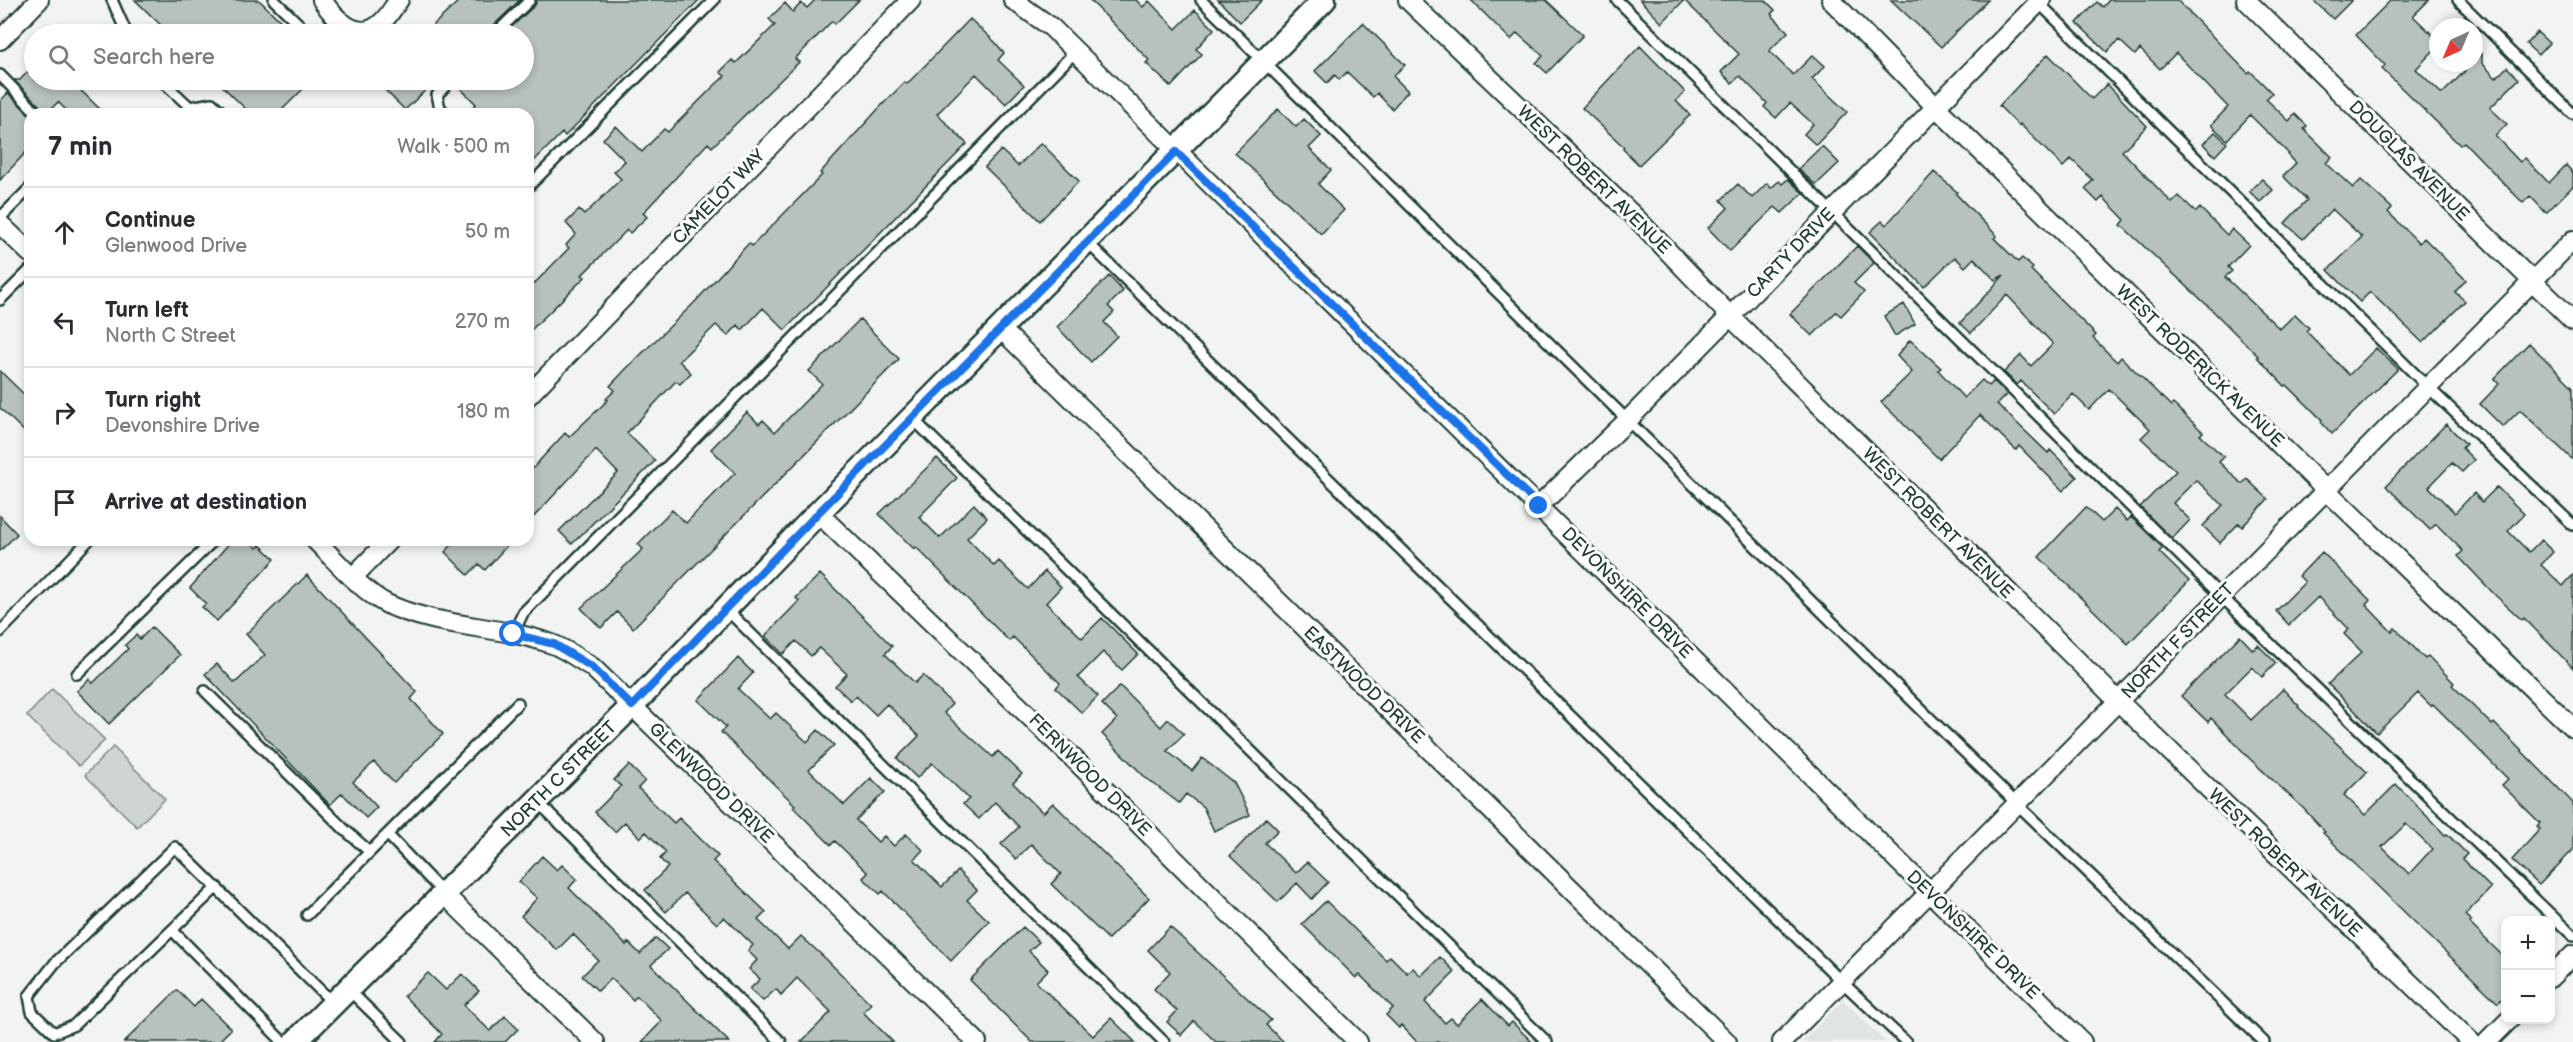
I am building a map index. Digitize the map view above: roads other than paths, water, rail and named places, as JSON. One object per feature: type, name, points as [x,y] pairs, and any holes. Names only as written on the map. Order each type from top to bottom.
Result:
[{"type":"street","points":[[0,40],[39,0]]},
{"type":"street","points":[[322,0],[332,14],[346,24]]},
{"type":"street","points":[[379,24],[399,0]]},
{"type":"street","name":"CAMELOT WAY","points":[[534,390],[910,0]]},
{"type":"street","name":"DEVONSHIRE DRIVE","points":[[1013,0],[1052,27],[1176,152],[1539,506],[2082,1042]]},
{"type":"street","name":"NORTH C STREET","points":[[295,1042],[632,706],[818,513],[1324,0]]},
{"type":"street","name":"WEST ROBERT AVENUE","points":[[1408,0],[1638,220],[1730,316],[2119,702],[2471,1042]]},
{"type":"street","name":"WEST RODERICK AVENUE","points":[[1831,0],[1936,107],[2326,490],[2573,728]]},
{"type":"street","name":"DOUGLAS AVENUE","points":[[2246,0],[2573,321]]},
{"type":"street","name":"CARTY DRIVE","points":[[1539,506],[1629,419],[2039,1]]},
{"type":"street","points":[[0,224],[24,247]]},
{"type":"street","name":"NORTH F STREET","points":[[1782,1042],[2573,240]]},
{"type":"street","name":"EASTWOOD DRIVE","points":[[1000,328],[1727,1042]]},
{"type":"street","name":"FERNWOOD DRIVE","points":[[818,513],[1078,763],[1358,1042]]},
{"type":"street","name":"GLENWOOD DRIVE","points":[[321,546],[353,577],[385,603],[418,616],[554,644],[592,667],[977,1042]]},
{"type":"street","points":[[353,577],[383,546]]},
{"type":"street","points":[[444,894],[595,1042]]},
{"type":"street","points":[[2555,973],[2573,956]]},
{"type":"street","points":[[2487,1042],[2505,1024]]},
{"type":"lane","points":[[112,0],[123,24]]},
{"type":"lane","points":[[274,0],[299,24]]},
{"type":"lane","points":[[505,24],[530,0]]},
{"type":"lane","points":[[534,181],[714,0]]},
{"type":"lane","points":[[1201,0],[1629,419],[2017,804],[2264,1042]]},
{"type":"lane","points":[[1617,0],[2221,596],[2573,936]]},
{"type":"lane","points":[[2458,0],[2573,114]]},
{"type":"lane","points":[[2039,1],[2428,387],[2573,525]]},
{"type":"lane","points":[[513,634],[523,614],[1076,51]]},
{"type":"lane","points":[[0,75],[32,108]]},
{"type":"lane","points":[[172,90],[190,107],[212,103],[217,108]]},
{"type":"lane","points":[[440,108],[437,95],[442,90]]},
{"type":"lane","points":[[0,218],[24,194]]},
{"type":"lane","points":[[1086,241],[1906,1042]]},
{"type":"lane","points":[[0,300],[24,276]]},
{"type":"lane","points":[[912,418],[1547,1042]]},
{"type":"lane","points":[[0,632],[83,546]]},
{"type":"lane","points":[[77,674],[208,546]]},
{"type":"lane","points":[[726,609],[1164,1042]]},
{"type":"lane","points":[[205,691],[370,852]]},
{"type":"lane","points":[[307,915],[518,703]]},
{"type":"lane","points":[[537,801],[781,1042]]},
{"type":"lane","points":[[388,835],[444,894]]},
{"type":"lane","points":[[217,887],[74,1025],[54,1033],[32,1012],[29,996],[55,963],[175,847],[340,996],[402,1042]]},
{"type":"lane","points":[[172,930],[284,1042]]}]
